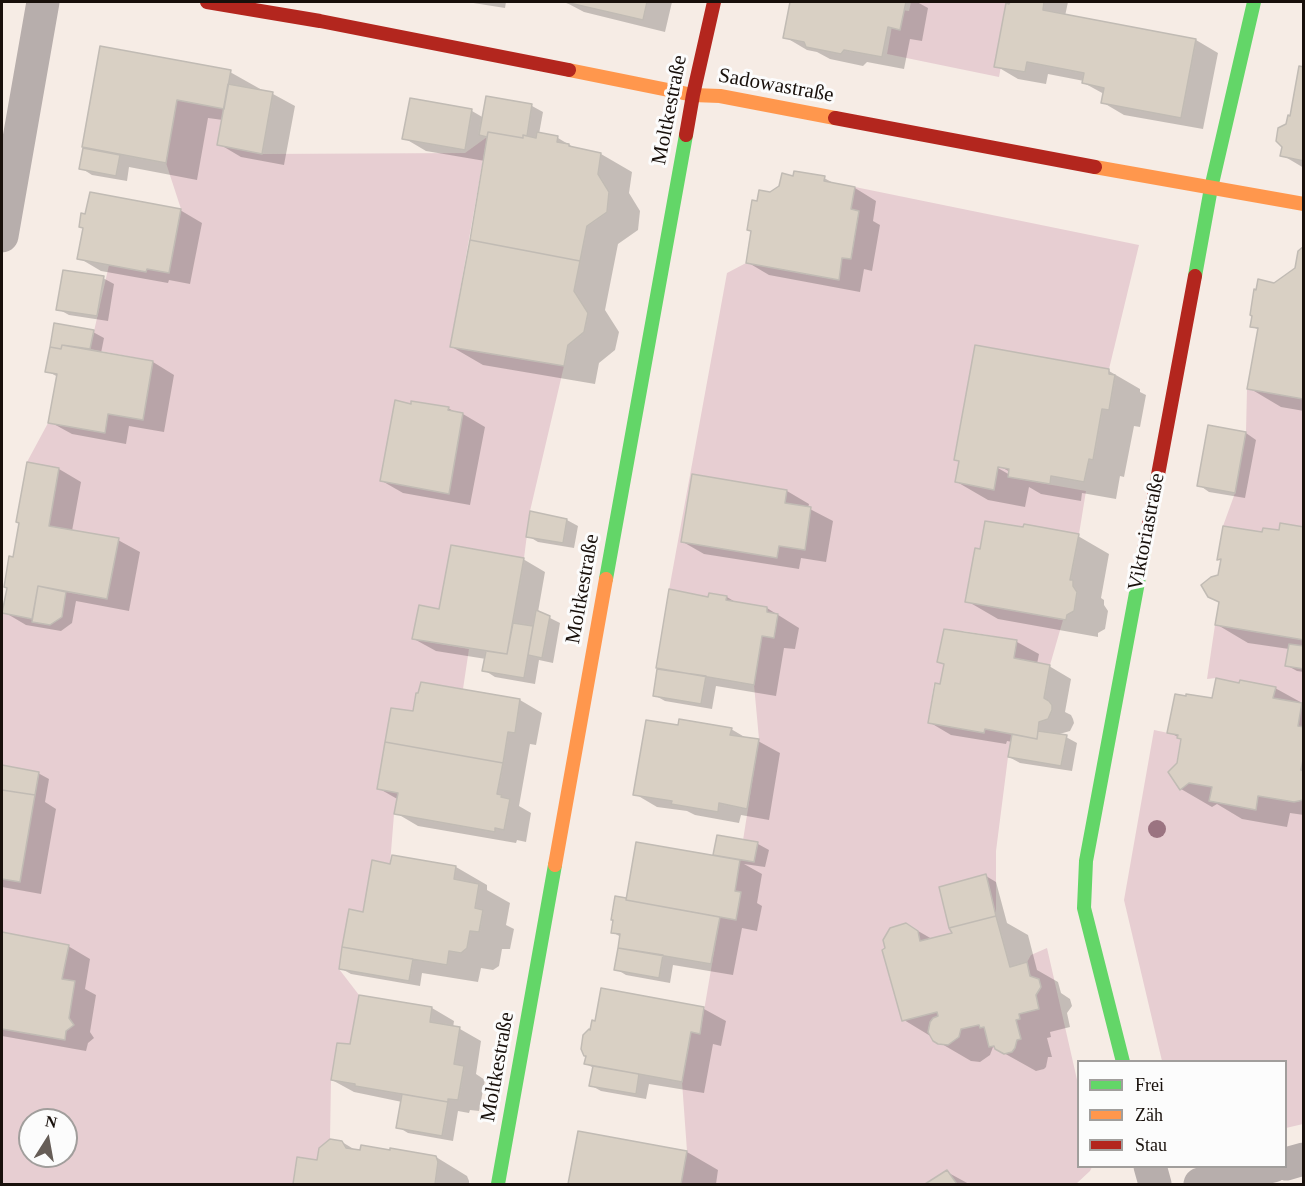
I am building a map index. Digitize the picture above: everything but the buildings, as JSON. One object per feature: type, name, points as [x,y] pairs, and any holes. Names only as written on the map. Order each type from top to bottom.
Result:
[{"type":"street","points":[[2,236],[43,2]]},
{"type":"street","name":"Sadowastraße","points":[[207,2],[320,21],[693,95],[720,96],[1304,204]]},
{"type":"street","name":"Moltkestraße","points":[[498,1185],[693,95],[714,2]]},
{"type":"street","name":"Viktoriastraße","points":[[1122,1060],[1083,908],[1086,861],[1211,188],[1254,2]]},
{"type":"street","points":[[1287,1164],[1304,1159]]},
{"type":"street","points":[[1150,1168],[1155,1185]]},
{"type":"street","points":[[1200,1185],[1270,1168]]},
{"type":"shaded area","points":[[911,2],[1013,2],[999,77],[887,54],[895,9],[909,11]]},
{"type":"shaded area","points":[[177,100],[224,109],[262,154],[465,153],[487,137],[450,347],[564,366],[530,511],[524,558],[451,545],[439,609],[419,606],[413,639],[469,649],[463,689],[421,682],[418,693],[416,693],[413,711],[391,708],[377,788],[398,793],[390,864],[372,861],[363,912],[349,910],[339,969],[359,995],[350,1044],[337,1043],[331,1080],[330,1139],[319,1148],[317,1160],[297,1157],[293,1184],[2,1184],[2,1029],[65,1040],[75,982],[62,979],[68,945],[2,932],[2,613],[50,625],[62,617],[66,592],[107,599],[118,538],[49,526],[59,468],[27,462],[48,423],[108,414],[143,420],[153,361],[90,349],[109,265],[146,271],[181,209],[166,163]]},
{"type":"shaded area","points":[[855,187],[1139,245],[1109,369],[975,345],[954,459],[959,461],[955,482],[994,490],[998,467],[1009,469],[1008,477],[1086,491],[1079,534],[985,521],[980,549],[975,548],[965,601],[1063,620],[1050,665],[1014,658],[1017,640],[944,629],[938,662],[944,664],[940,684],[934,683],[928,723],[984,733],[985,729],[1012,734],[996,851],[996,916],[950,928],[952,933],[920,941],[918,931],[906,923],[890,928],[883,940],[885,948],[882,950],[895,997],[937,1012],[938,1016],[933,1018],[928,1028],[933,1041],[948,1045],[959,1037],[961,1029],[979,1025],[980,1028],[984,1027],[989,1047],[994,1046],[1004,1054],[1012,1052],[1017,1040],[1021,1039],[1016,1020],[1020,1019],[1019,1014],[1039,1009],[1027,962],[1031,955],[1047,948],[1077,1080],[1077,1168],[1092,1168],[1076,1184],[957,1184],[947,1170],[925,1184],[681,1184],[687,1151],[682,1082],[691,1032],[700,1034],[720,917],[735,891],[759,739],[754,685],[762,636],[774,637],[778,614],[767,612],[767,607],[726,600],[727,596],[709,593],[708,597],[669,590],[727,273],[746,263],[838,280],[842,258],[851,259],[859,211],[851,209]]},
{"type":"shaded area","points":[[1247,389],[1303,399],[1303,527],[1280,523],[1279,530],[1263,528],[1262,532],[1223,526],[1235,493],[1246,432]]},
{"type":"shaded area","points":[[1215,625],[1303,640],[1303,727],[1298,726],[1273,698],[1275,687],[1216,678],[1207,679]]},
{"type":"shaded area","points":[[1154,730],[1178,735],[1177,738],[1181,739],[1177,763],[1168,772],[1180,790],[1189,783],[1212,787],[1210,801],[1255,810],[1258,796],[1294,802],[1303,798],[1303,1124],[1287,1128],[1287,1060],[1162,1060],[1124,900]]},
{"type":"traffic: fast","points":[[1195,276],[1211,188],[1254,2]]},
{"type":"traffic: fast","points":[[606,579],[686,135]]},
{"type":"traffic: fast","points":[[1122,1060],[1084,908],[1086,861],[1144,550]]},
{"type":"traffic: fast","points":[[498,1184],[555,865]]},
{"type":"traffic: slow","points":[[569,70],[693,95],[720,96],[835,118]]},
{"type":"traffic: slow","points":[[1095,167],[1304,204]]},
{"type":"traffic: slow","points":[[555,865],[606,579]]},
{"type":"traffic: jam","points":[[207,2],[320,21],[569,70]]},
{"type":"traffic: jam","points":[[686,135],[714,2]]},
{"type":"traffic: jam","points":[[835,118],[1095,167]]},
{"type":"traffic: jam","points":[[1144,550],[1195,276]]}]
